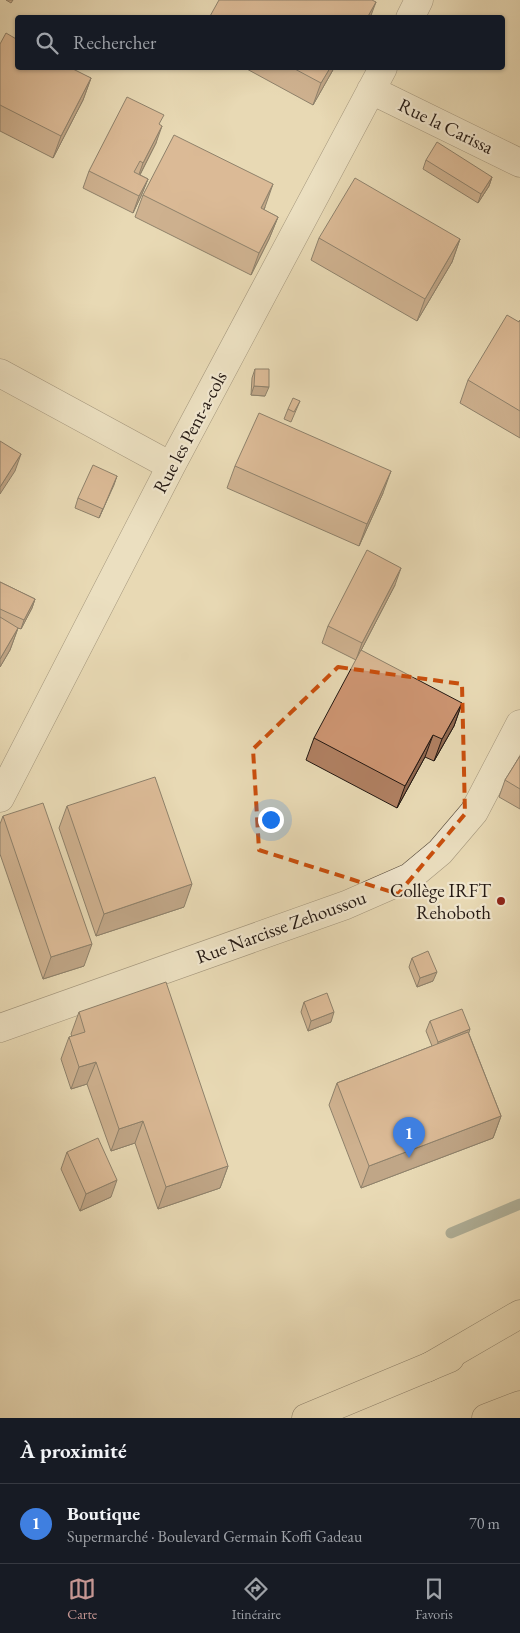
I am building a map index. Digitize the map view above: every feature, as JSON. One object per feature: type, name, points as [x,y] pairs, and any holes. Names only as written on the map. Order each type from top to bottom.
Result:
[{"type":"main road","points":[[427,1368],[520,1314]]},
{"type":"main road","points":[[306,1418],[520,1328]]},
{"type":"main road","points":[[486,1418],[520,1405]]},
{"type":"street","points":[[412,15],[419,0]]},
{"type":"street","name":"Rue la Carissa","points":[[377,78],[520,163]]},
{"type":"street","name":"Rue les Pent-a-cols","points":[[0,798],[171,466],[377,78]]},
{"type":"street","points":[[0,373],[171,466]]},
{"type":"street","name":"Rue Narcisse Zehoussou","points":[[0,1028],[346,905],[410,877],[440,852],[474,812],[520,724]]},
{"type":"highlighted area","points":[[338,667],[462,684],[465,814],[398,894],[259,850],[253,749]]},
{"type":"building","points":[[219,0],[372,0],[376,2],[369,15],[211,15]]},
{"type":"building","points":[[6,33],[15,38],[15,70],[75,70],[91,78],[61,136],[0,105],[0,44]]},
{"type":"building","points":[[297,70],[329,70],[321,83]]},
{"type":"building","points":[[127,97],[164,115],[159,124],[162,126],[143,163],[140,161],[134,172],[148,179],[139,196],[89,171]]},
{"type":"building","points":[[174,135],[273,184],[261,208],[278,217],[259,253],[143,195]]},
{"type":"building","points":[[437,142],[492,177],[481,194],[426,160]]},
{"type":"building","points":[[355,178],[460,239],[425,299],[319,238]]},
{"type":"building","points":[[507,315],[519,322],[520,320],[520,411],[468,380]]},
{"type":"building","points":[[255,369],[269,369],[269,387],[254,386]]},
{"type":"building","points":[[293,398],[300,401],[294,412],[288,409]]},
{"type":"building","points":[[259,413],[391,471],[367,524],[235,466]]},
{"type":"building","points":[[0,441],[21,454],[0,487]]},
{"type":"building","points":[[93,465],[117,476],[103,509],[78,498]]},
{"type":"building","points":[[367,550],[401,568],[362,643],[328,626]]},
{"type":"building","points":[[0,582],[35,599],[24,620],[0,609]]},
{"type":"building","points":[[0,617],[18,628],[0,659]]},
{"type":"building","points":[[361,650],[462,703],[442,739],[433,735],[405,786],[314,738]]},
{"type":"building","points":[[520,756],[520,789],[505,780]]},
{"type":"building","points":[[155,777],[192,884],[104,914],[67,806]]},
{"type":"building","points":[[43,803],[92,944],[51,957],[3,816]]},
{"type":"building","points":[[428,951],[437,972],[420,978],[412,958]]},
{"type":"building","points":[[166,982],[228,1166],[166,1187],[143,1121],[119,1129],[96,1062],[79,1067],[69,1037],[85,1032],[79,1012]]},
{"type":"building","points":[[327,993],[334,1012],[311,1021],[304,1002]]},
{"type":"building","points":[[462,1009],[470,1029],[438,1042],[430,1021]]},
{"type":"building","points":[[468,1032],[501,1116],[369,1166],[337,1083]]},
{"type":"building","points":[[98,1138],[117,1180],[86,1194],[67,1152]]},
{"type":"waterway","points":[[451,1233],[520,1204]]},
{"type":"place","name":"Collège IRFT Rehoboth","points":[[501,901]]},
{"type":"place","name":"Boutique","points":[[409,1158]]}]
